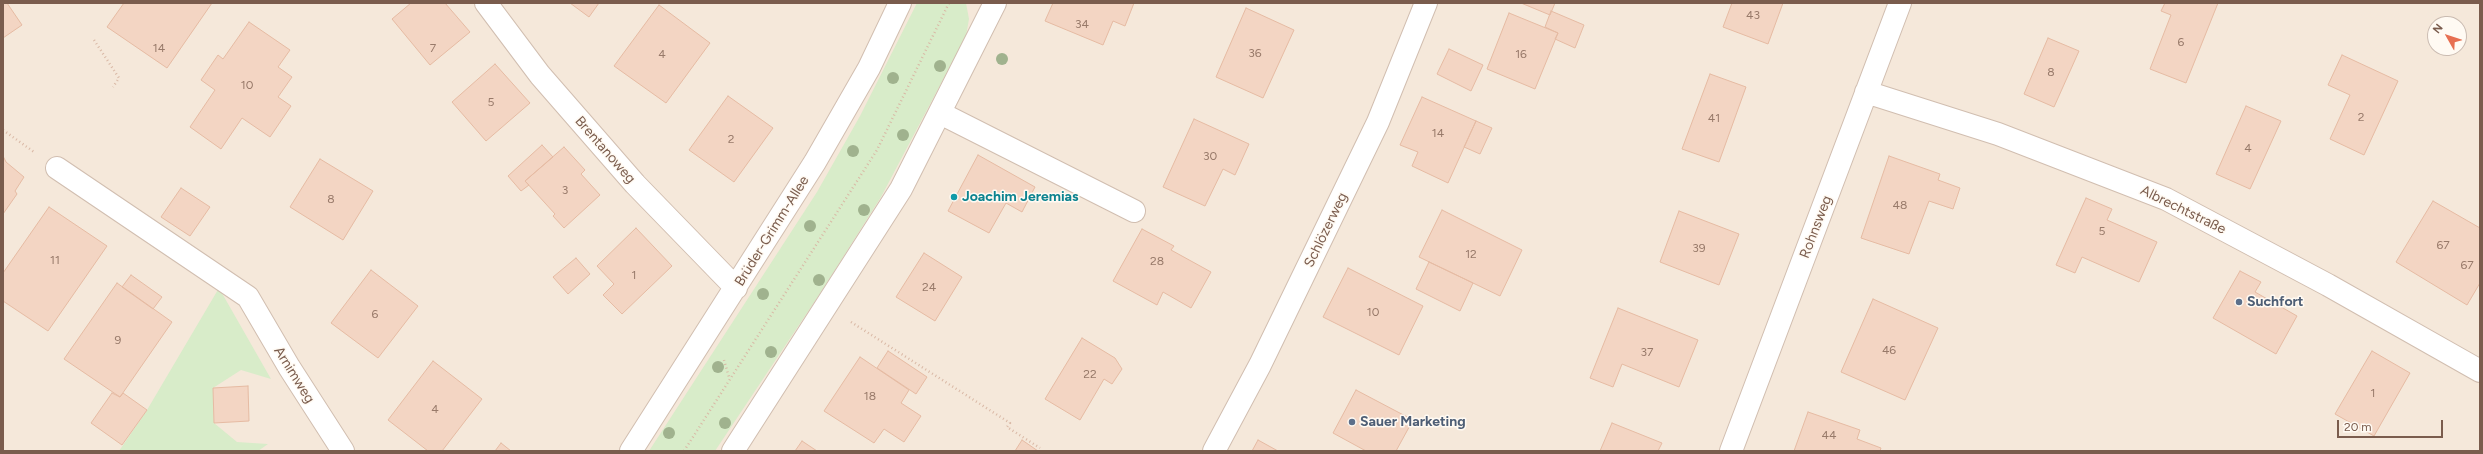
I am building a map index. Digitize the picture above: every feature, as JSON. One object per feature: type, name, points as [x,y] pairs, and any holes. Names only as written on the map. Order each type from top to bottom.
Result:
[{"type":"street","name":"Brentanoweg","points":[[486,3],[540,75],[630,178],[736,288]]},
{"type":"street","name":"Brüder-Grimm-Allee","points":[[631,451],[815,162],[854,95],[900,3]]},
{"type":"street","points":[[733,451],[827,307],[901,189],[995,3]]},
{"type":"street","name":"Schlözerweg","points":[[1214,451],[1260,365],[1378,122],[1426,3]]},
{"type":"street","name":"Rohnsweg","points":[[1731,451],[1900,3]]},
{"type":"street","name":"Albrechtstraße","points":[[1866,92],[1998,134],[2166,200],[2328,285],[2480,371]]},
{"type":"street","points":[[940,113],[1134,211]]},
{"type":"street","name":"Arnimweg","points":[[57,168],[248,297],[289,367],[343,451]]},
{"type":"path","points":[[684,451],[877,150],[949,3]]},
{"type":"path","points":[[94,40],[118,78],[113,87]]},
{"type":"path","points":[[3,130],[57,168]]},
{"type":"path","points":[[827,307],[1010,423],[1007,427],[1040,448]]},
{"type":"shaded area","points":[[3,3],[2480,3],[2480,451],[3,451]]},
{"type":"green space","points":[[917,3],[966,3],[969,19],[966,36],[881,197],[821,292],[715,451],[649,451],[817,192],[860,116]]},
{"type":"green space","points":[[219,288],[271,379],[241,370],[213,388],[214,423],[237,442],[268,444],[258,451],[119,451],[147,410]]},
{"type":"building","points":[[3,3],[7,3],[22,25],[3,38]]},
{"type":"building","points":[[124,3],[212,3],[167,68],[107,27]]},
{"type":"building","points":[[411,3],[445,3],[470,32],[430,65],[392,19]]},
{"type":"building","points":[[570,3],[599,3],[589,17]]},
{"type":"building","points":[[1053,3],[1134,3],[1125,26],[1113,21],[1103,45],[1045,21]]},
{"type":"building","points":[[1521,3],[1555,3],[1550,15]]},
{"type":"building","points":[[1732,3],[1783,3],[1768,44],[1723,27]]},
{"type":"building","points":[[2165,3],[2218,3],[2186,83],[2150,69],[2171,15],[2161,11]]},
{"type":"building","points":[[659,5],[710,43],[666,103],[614,66]]},
{"type":"building","points":[[1246,8],[1294,30],[1263,98],[1216,77]]},
{"type":"building","points":[[1551,11],[1584,25],[1575,48],[1555,39],[1558,33],[1545,27]]},
{"type":"building","points":[[1509,13],[1558,33],[1535,89],[1487,69]]},
{"type":"building","points":[[249,22],[290,50],[278,67],[292,77],[278,97],[291,106],[270,137],[242,118],[221,149],[190,127],[215,90],[201,80],[218,55],[223,59]]},
{"type":"building","points":[[2048,38],[2079,51],[2054,107],[2024,94]]},
{"type":"building","points":[[1449,49],[1483,65],[1471,91],[1437,74]]},
{"type":"building","points":[[2342,55],[2398,81],[2364,155],[2330,139],[2350,95],[2328,85]]},
{"type":"building","points":[[495,64],[530,103],[486,141],[452,102]]},
{"type":"building","points":[[1710,74],[1746,87],[1719,162],[1682,149]]},
{"type":"building","points":[[728,96],[773,128],[734,182],[689,150]]},
{"type":"building","points":[[1422,97],[1476,121],[1448,183],[1412,166],[1418,152],[1400,145]]},
{"type":"building","points":[[2246,106],[2281,121],[2250,189],[2216,174]]},
{"type":"building","points":[[1194,119],[1249,144],[1235,175],[1223,169],[1205,206],[1163,187]]},
{"type":"building","points":[[1476,121],[1492,128],[1480,154],[1464,147]]},
{"type":"building","points":[[542,145],[553,157],[525,181],[529,185],[521,191],[508,176]]},
{"type":"building","points":[[564,147],[585,170],[581,174],[600,195],[564,228],[553,216],[555,214],[525,181]]},
{"type":"building","points":[[978,155],[1035,187],[1022,212],[1006,203],[989,233],[948,211]]},
{"type":"building","points":[[3,156],[6,162],[24,177],[15,191],[17,194],[3,214]]},
{"type":"building","points":[[1889,156],[1940,174],[1938,180],[1960,188],[1953,209],[1929,201],[1909,254],[1861,238]]},
{"type":"building","points":[[320,159],[373,191],[343,240],[290,207]]},
{"type":"building","points":[[181,188],[210,207],[190,236],[161,217]]},
{"type":"building","points":[[2086,198],[2112,209],[2107,220],[2157,242],[2139,282],[2082,257],[2075,273],[2056,265]]},
{"type":"building","points":[[2433,201],[2480,228],[2480,283],[2467,305],[2396,262]]},
{"type":"building","points":[[49,207],[107,246],[48,331],[3,301],[3,273]]},
{"type":"building","points":[[1442,210],[1522,250],[1500,296],[1419,257]]},
{"type":"building","points":[[1679,211],[1739,234],[1719,285],[1660,262]]},
{"type":"building","points":[[636,228],[672,266],[622,314],[603,295],[614,284],[597,266]]},
{"type":"building","points":[[1142,229],[1174,246],[1171,250],[1211,272],[1191,308],[1163,292],[1157,305],[1113,281]]},
{"type":"building","points":[[924,253],[962,277],[935,321],[896,297]]},
{"type":"building","points":[[576,258],[590,274],[568,294],[553,277]]},
{"type":"building","points":[[1429,262],[1473,283],[1460,311],[1416,289]]},
{"type":"building","points":[[1348,268],[1423,306],[1399,355],[1323,317]]},
{"type":"building","points":[[371,270],[418,306],[378,358],[331,323]]},
{"type":"building","points":[[2240,271],[2261,282],[2255,292],[2297,316],[2276,354],[2213,318]]},
{"type":"building","points":[[131,275],[162,297],[153,309],[122,287]]},
{"type":"building","points":[[117,283],[172,322],[120,397],[64,359]]},
{"type":"building","points":[[1873,299],[1938,328],[1905,400],[1841,372]]},
{"type":"building","points":[[1618,308],[1698,340],[1679,387],[1622,364],[1613,387],[1590,378]]},
{"type":"building","points":[[1082,338],[1115,358],[1122,369],[1112,384],[1104,379],[1080,420],[1045,399]]},
{"type":"building","points":[[888,351],[927,377],[916,394],[877,368]]},
{"type":"building","points":[[2372,351],[2410,373],[2374,436],[2335,414]]},
{"type":"building","points":[[860,357],[909,390],[901,403],[921,416],[904,442],[884,429],[874,443],[824,411]]},
{"type":"building","points":[[433,361],[482,399],[442,451],[428,451],[388,420]]},
{"type":"building","points":[[248,386],[249,421],[214,423],[213,388]]},
{"type":"building","points":[[1356,390],[1413,420],[1396,451],[1366,451],[1333,433]]},
{"type":"building","points":[[112,393],[120,397],[123,393],[147,410],[122,445],[91,423]]},
{"type":"building","points":[[1808,412],[1860,430],[1857,439],[1881,448],[1880,451],[1794,451]]},
{"type":"building","points":[[1612,423],[1662,443],[1658,451],[1600,451]]},
{"type":"building","points":[[1022,440],[1038,451],[1015,451]]},
{"type":"building","points":[[1258,440],[1278,451],[1252,451]]},
{"type":"building","points":[[802,441],[817,451],[795,451]]},
{"type":"building","points":[[501,443],[511,451],[495,451]]},
{"type":"place","name":"Joachim Jeremias","points":[[954,197]]},
{"type":"place","name":"Suchfort","points":[[2239,302]]},
{"type":"place","name":"Sauer Marketing","points":[[1352,422]]}]
